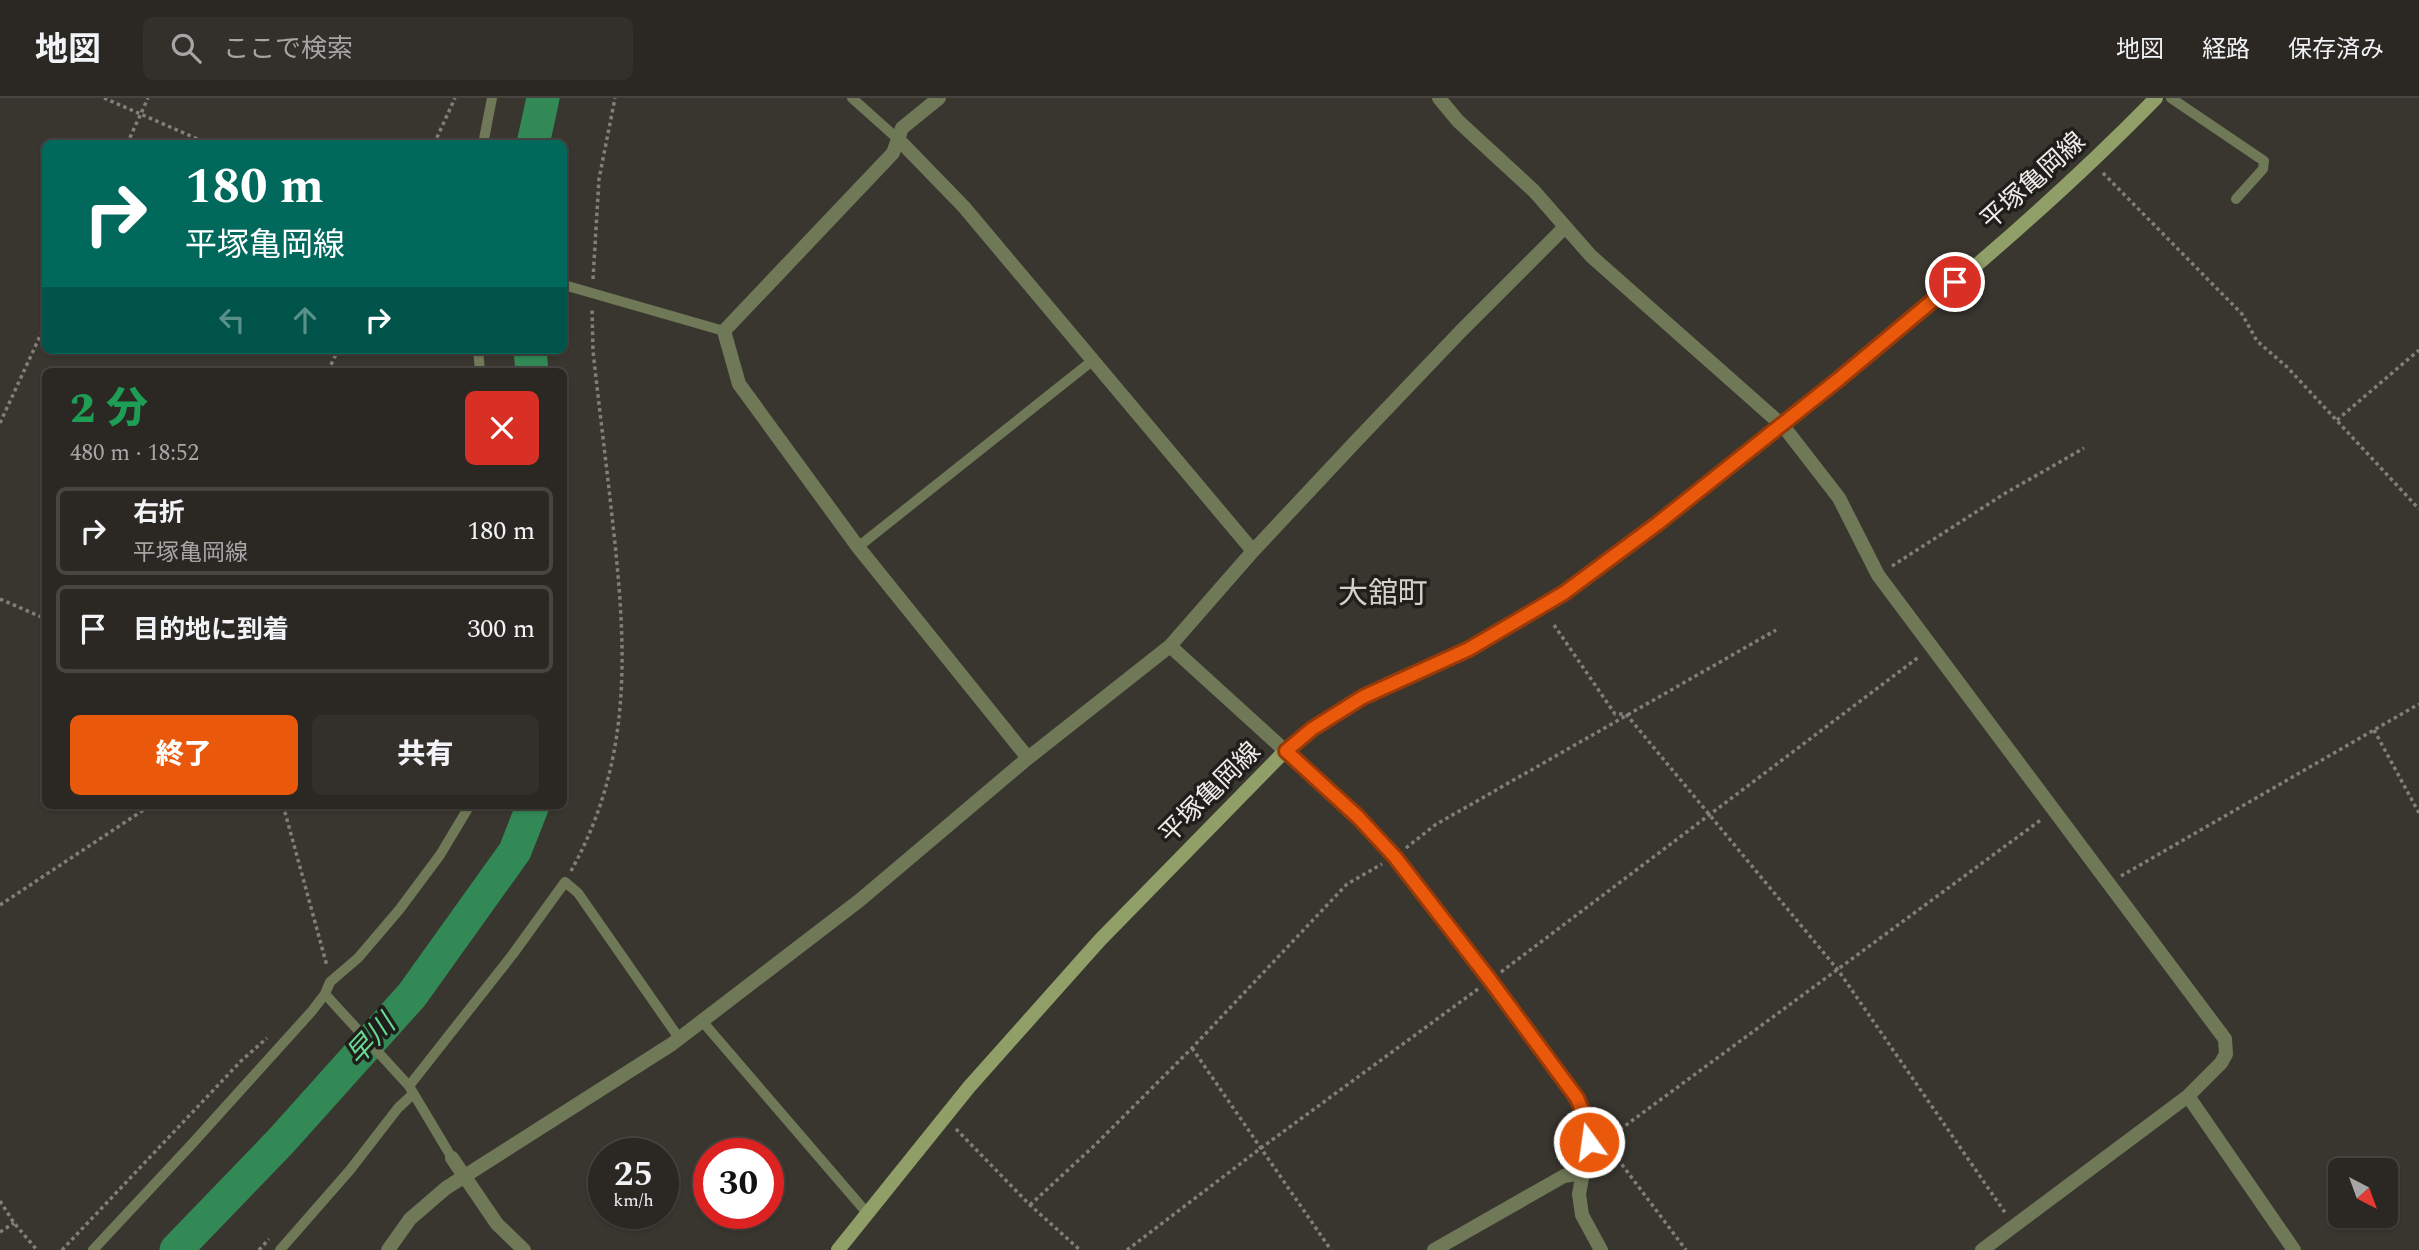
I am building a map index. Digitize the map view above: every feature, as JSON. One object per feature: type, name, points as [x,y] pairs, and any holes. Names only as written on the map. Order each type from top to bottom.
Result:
[{"type":"main road","name":"平塚亀岡線","points":[[838,1250],[944,1117],[1100,940],[1286,751],[1312,729],[1363,697],[1469,649],[1564,593],[1657,524],[1994,250],[2092,161],[2155,98]]},
{"type":"street","points":[[939,98],[902,128],[893,153],[724,331],[739,384],[858,547],[1028,758]]},
{"type":"street","points":[[1439,98],[1458,121],[1534,191],[1591,256],[1782,425],[1839,498],[1878,575],[2225,1039],[2226,1054],[2221,1063],[2188,1096],[1982,1250]]},
{"type":"street","points":[[899,140],[964,207],[1091,361],[1254,551]]},
{"type":"street","points":[[388,1250],[410,1219],[463,1176],[702,1021],[860,900],[1028,758],[1170,646],[1254,551],[1450,342],[1565,227]]},
{"type":"street","points":[[1170,646],[1358,817],[1395,857],[1577,1098],[1586,1120],[1589,1142],[1579,1194],[1582,1215],[1601,1250]]},
{"type":"street","points":[[2188,1096],[2294,1250]]},
{"type":"street","points":[[452,1158],[497,1224],[524,1250]]},
{"type":"street","points":[[1434,1250],[1564,1176],[1582,1173]]},
{"type":"lane","points":[[484,140],[492,98]]},
{"type":"lane","points":[[852,98],[899,140]]},
{"type":"lane","points":[[2171,98],[2264,161],[2263,169],[2236,200]]},
{"type":"lane","points":[[567,286],[724,331]]},
{"type":"lane","points":[[858,547],[1091,361]]},
{"type":"lane","points":[[93,1250],[327,996],[330,982],[358,958],[399,909],[440,855],[468,809]]},
{"type":"lane","points":[[280,1250],[398,1108],[409,1087],[513,954],[565,882],[578,893],[679,1038]]},
{"type":"lane","points":[[327,996],[409,1087],[452,1158]]},
{"type":"lane","points":[[702,1021],[867,1213]]},
{"type":"path","points":[[104,98],[200,140]]},
{"type":"path","points":[[129,140],[148,98]]},
{"type":"path","points":[[435,140],[455,98]]},
{"type":"path","points":[[565,882],[596,815],[620,723],[623,684],[623,627],[587,291],[599,179],[615,98]]},
{"type":"path","points":[[2092,161],[2242,314],[2257,341],[2287,367],[2419,509]]},
{"type":"path","points":[[0,423],[42,332]]},
{"type":"path","points":[[2337,420],[2419,350]]},
{"type":"path","points":[[1878,575],[2084,447]]},
{"type":"path","points":[[0,599],[42,617]]},
{"type":"path","points":[[1554,625],[1615,714],[1626,715],[1838,970],[2014,1226]]},
{"type":"path","points":[[1030,1205],[1095,1145],[1192,1048],[1347,884],[1395,857],[1435,825],[1776,630]]},
{"type":"path","points":[[1127,1250],[1932,646]]},
{"type":"path","points":[[2110,883],[2419,704]]},
{"type":"path","points":[[2374,730],[2419,813]]},
{"type":"path","points":[[0,905],[145,809]]},
{"type":"path","points":[[284,809],[330,982]]},
{"type":"path","points":[[1589,1142],[1605,1142],[2055,809]]},
{"type":"path","points":[[62,1250],[241,1061],[275,1031]]},
{"type":"path","points":[[1192,1048],[1331,1250]]},
{"type":"path","points":[[944,1117],[1030,1205],[1080,1250]]},
{"type":"path","points":[[1605,1142],[1686,1250]]},
{"type":"path","points":[[0,1201],[37,1250]]},
{"type":"path","points":[[0,1232],[14,1223]]},
{"type":"waterway","name":"早川","points":[[534,140],[543,98]]},
{"type":"waterway","name":"早川","points":[[530,354],[532,368]]},
{"type":"waterway","name":"早川","points":[[176,1250],[281,1141],[412,995],[515,851],[531,809]]},
{"type":"district","name":"大舘町","points":[[1383,594]]},
{"type":"route","points":[[1589,1142],[1586,1120],[1577,1098],[1438,911],[1395,857],[1358,817],[1286,751],[1312,729],[1363,697],[1469,649],[1564,593],[1657,524],[1839,379],[1955,282]]}]
